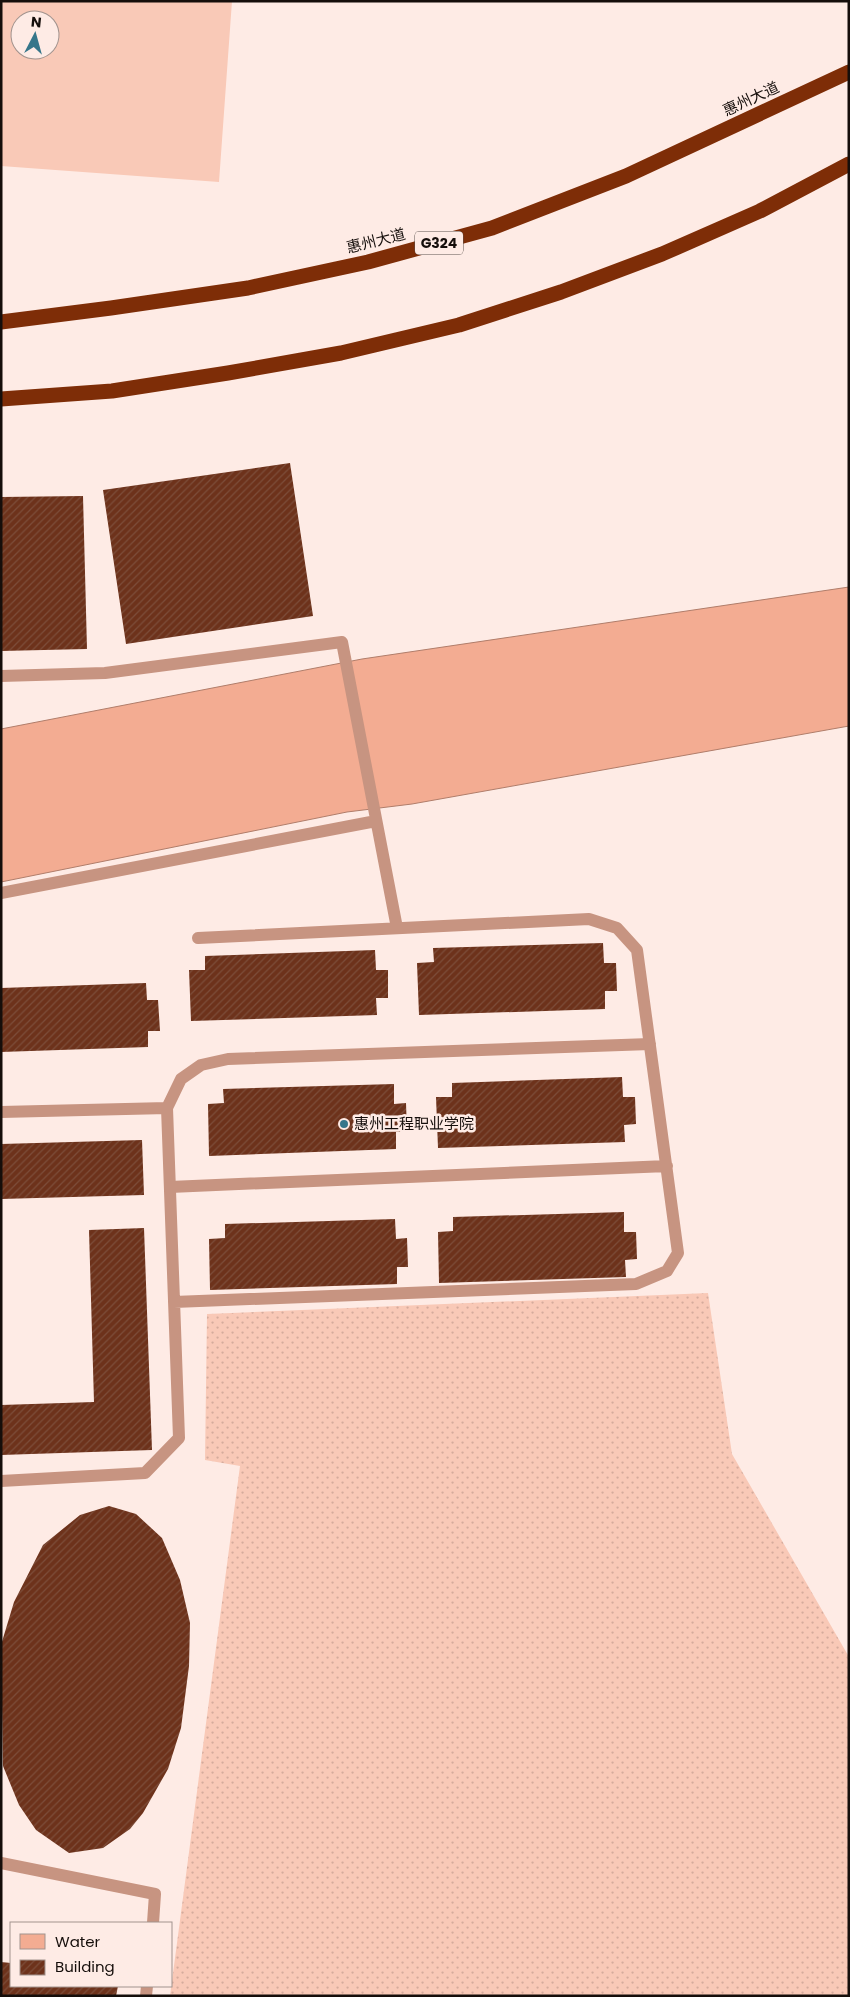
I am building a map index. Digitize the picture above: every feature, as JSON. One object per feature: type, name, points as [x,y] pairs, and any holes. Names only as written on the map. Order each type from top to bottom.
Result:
[{"type":"highway","name":"惠州大道","points":[[1,322],[248,288],[368,262],[492,228],[626,176],[849,72]]},
{"type":"highway","points":[[1,399],[112,391],[228,373],[341,354],[459,325],[561,292],[662,254],[760,211],[849,164]]},
{"type":"lane","points":[[1,676],[105,673],[342,642],[397,928]]},
{"type":"lane","points":[[1,893],[376,821]]},
{"type":"lane","points":[[174,1302],[636,1284],[667,1271],[678,1253],[637,950],[617,928],[589,919],[198,938]]},
{"type":"lane","points":[[1,1481],[145,1473],[178,1438],[168,1108],[181,1079],[201,1065],[228,1058],[650,1044]]},
{"type":"lane","points":[[1,1112],[168,1108]]},
{"type":"lane","points":[[170,1187],[667,1166]]},
{"type":"lane","points":[[1,1863],[155,1894],[153,1922]]},
{"type":"shaded area","points":[[1,1],[232,1],[219,182],[1,166]]},
{"type":"shaded area","points":[[708,1293],[732,1454],[849,1657],[849,1996],[170,1996],[240,1466],[205,1460],[207,1314]]},
{"type":"water","points":[[849,587],[849,726],[412,804],[347,812],[1,882],[1,729],[362,659]]},
{"type":"building","points":[[290,463],[313,616],[126,644],[103,490]]},
{"type":"building","points":[[83,496],[87,649],[1,651],[1,497]]},
{"type":"building","points":[[603,943],[604,963],[616,963],[617,991],[605,991],[605,1009],[419,1015],[417,963],[434,962],[433,948]]},
{"type":"building","points":[[375,950],[376,970],[388,970],[388,998],[376,998],[377,1015],[191,1021],[189,970],[205,970],[205,956]]},
{"type":"building","points":[[146,983],[147,1000],[158,1000],[160,1031],[148,1031],[148,1047],[1,1052],[1,988]]},
{"type":"building","points":[[622,1077],[623,1097],[635,1097],[636,1124],[624,1125],[625,1142],[438,1148],[436,1097],[452,1097],[452,1083]]},
{"type":"building","points":[[394,1084],[394,1104],[406,1103],[407,1132],[396,1132],[396,1149],[209,1156],[208,1104],[224,1103],[223,1089]]},
{"type":"building","points":[[142,1140],[144,1195],[1,1199],[1,1144]]},
{"type":"building","points":[[624,1212],[624,1232],[636,1232],[637,1259],[625,1260],[626,1277],[439,1283],[438,1232],[453,1231],[453,1217]]},
{"type":"building","points":[[395,1219],[396,1239],[407,1238],[408,1267],[397,1267],[397,1284],[210,1290],[209,1239],[225,1238],[225,1224]]},
{"type":"building","points":[[144,1228],[152,1450],[1,1455],[1,1405],[94,1402],[89,1230]]},
{"type":"building","points":[[109,1506],[136,1514],[162,1538],[180,1580],[190,1623],[189,1666],[181,1728],[168,1769],[143,1813],[130,1829],[103,1848],[69,1853],[36,1830],[19,1805],[3,1766],[1,1645],[14,1602],[43,1545],[80,1515]]},
{"type":"building","points":[[1,1962],[10,1963],[10,1987],[118,1987],[116,1996],[1,1996]]},
{"type":"place","name":"惠州工程职业学院","points":[[344,1124]]}]
